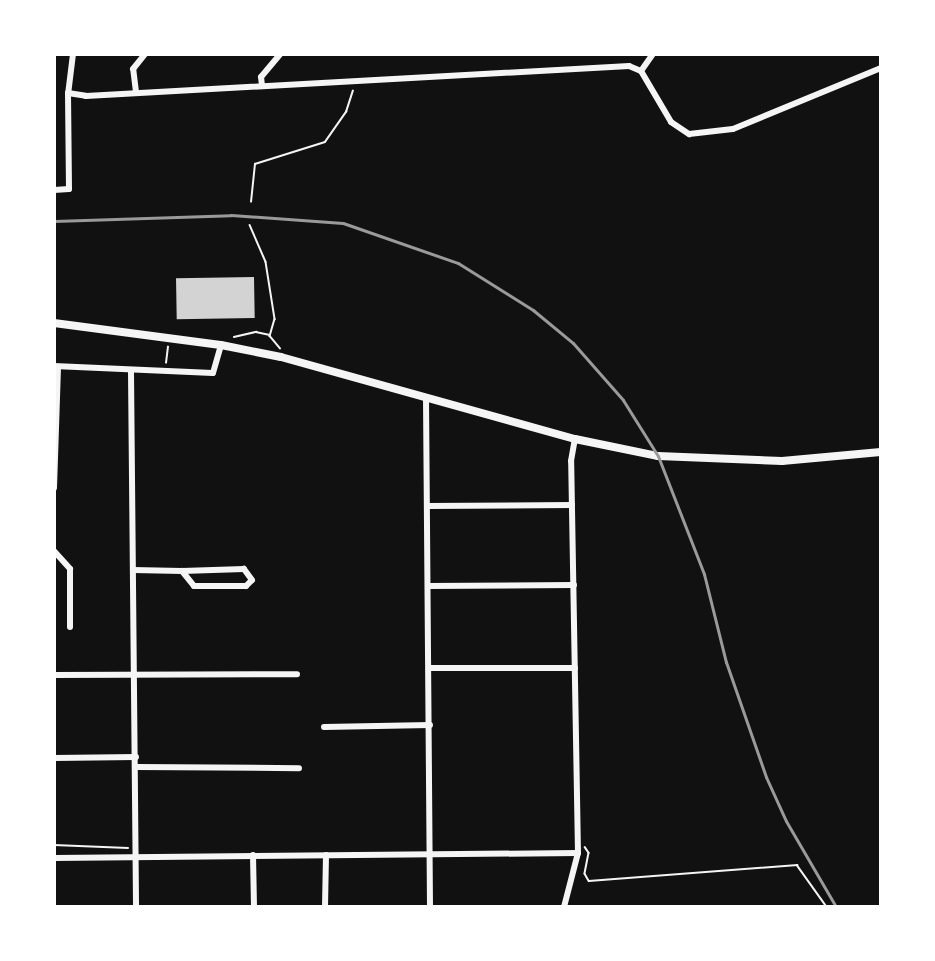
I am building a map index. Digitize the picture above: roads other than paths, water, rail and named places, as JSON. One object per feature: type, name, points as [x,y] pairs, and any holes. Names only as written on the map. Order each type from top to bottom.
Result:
[{"type":"main road","points":[[54,323],[220,345],[281,357],[575,439],[658,456],[783,461],[881,452]]},
{"type":"street","points":[[54,190],[69,189],[68,93],[73,54]]},
{"type":"street","points":[[136,92],[133,69],[145,54]]},
{"type":"street","points":[[640,70],[653,54]]},
{"type":"street","points":[[262,86],[261,78],[277,55]]},
{"type":"street","points":[[68,93],[86,96],[612,65],[640,70],[671,122],[689,134],[733,129],[881,68]]},
{"type":"street","points":[[54,488],[56,367],[131,372],[213,373],[220,345]]},
{"type":"street","points":[[131,372],[136,907]]},
{"type":"street","points":[[426,398],[430,907]]},
{"type":"street","points":[[564,907],[578,853],[571,461],[575,439]]},
{"type":"street","points":[[427,506],[572,505]]},
{"type":"street","points":[[54,551],[70,569],[70,627]]},
{"type":"street","points":[[133,570],[244,569],[252,580],[246,586],[194,586],[182,571]]},
{"type":"street","points":[[428,586],[574,585]]},
{"type":"street","points":[[429,668],[575,668]]},
{"type":"street","points":[[54,675],[297,674]]},
{"type":"street","points":[[324,727],[430,725]]},
{"type":"street","points":[[54,758],[136,757]]},
{"type":"street","points":[[136,767],[299,768]]},
{"type":"street","points":[[54,858],[578,853]]},
{"type":"street","points":[[254,855],[254,907]]},
{"type":"street","points":[[325,907],[326,855]]},
{"type":"railway","points":[[54,221],[231,215],[343,223],[458,263],[533,310],[573,343],[623,400],[658,456],[704,574],[726,662],[766,777],[786,821],[836,907]]}]
